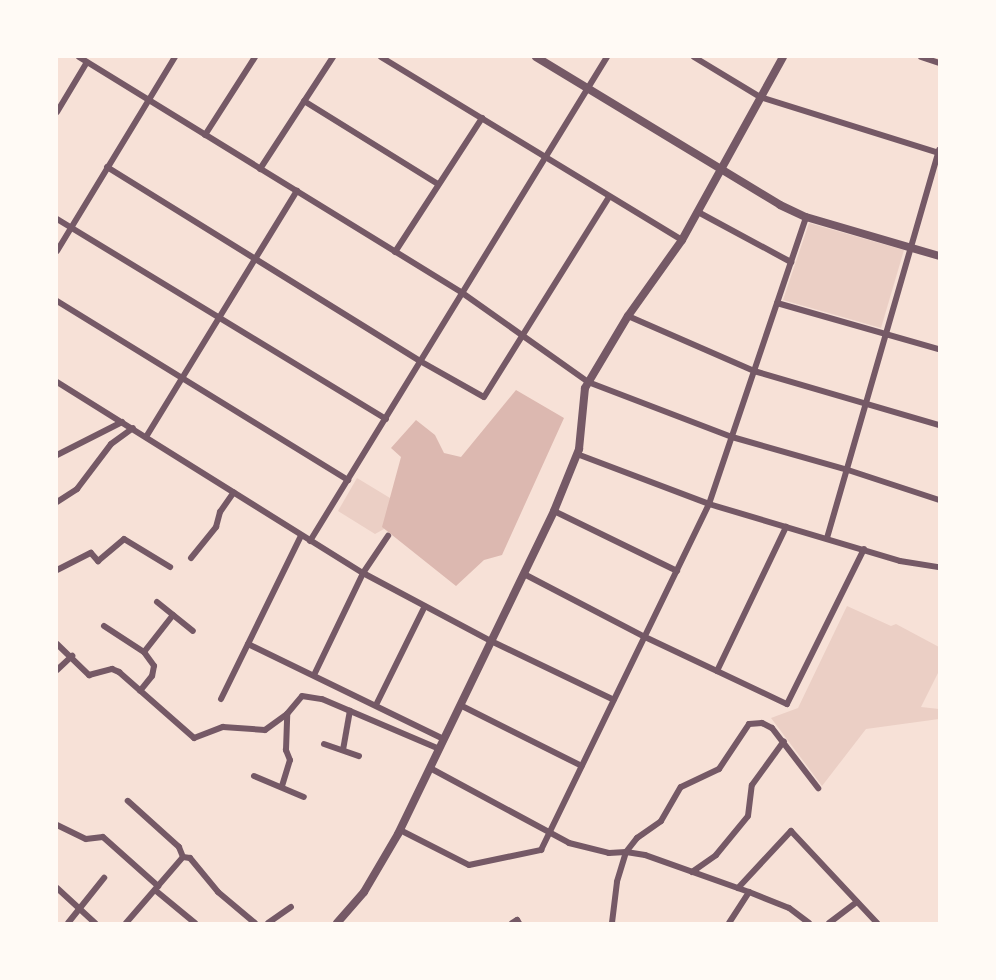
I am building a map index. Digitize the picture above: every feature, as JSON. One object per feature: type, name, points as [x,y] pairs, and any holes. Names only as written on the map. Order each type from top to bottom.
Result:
[{"type":"street","points":[[79,57],[461,292],[588,382],[732,437],[848,470],[939,500]]},
{"type":"street","points":[[57,251],[175,57]]},
{"type":"street","points":[[205,135],[255,57]]},
{"type":"street","points":[[260,169],[333,57]]},
{"type":"street","points":[[381,57],[682,240]]},
{"type":"street","points":[[536,57],[780,205],[806,217],[939,255]]},
{"type":"street","points":[[310,541],[607,57]]},
{"type":"street","points":[[694,57],[760,97],[939,152],[884,333],[848,470],[827,538]]},
{"type":"street","points":[[337,923],[364,892],[400,830],[554,511],[577,454],[582,406],[588,382],[628,316],[682,240],[783,57]]},
{"type":"street","points":[[921,57],[939,63]]},
{"type":"street","points":[[57,112],[87,62]]},
{"type":"street","points":[[304,101],[438,184]]},
{"type":"street","points":[[395,252],[482,118]]},
{"type":"street","points":[[107,168],[420,361],[484,397],[609,197]]},
{"type":"street","points":[[146,436],[297,191]]},
{"type":"street","points":[[698,212],[790,262]]},
{"type":"street","points":[[400,830],[469,865],[541,850],[710,504],[806,217]]},
{"type":"street","points":[[57,219],[386,419]]},
{"type":"street","points":[[57,301],[348,480]]},
{"type":"street","points":[[777,303],[939,349]]},
{"type":"street","points":[[628,316],[754,371],[939,425]]},
{"type":"street","points":[[57,382],[363,573],[491,641],[614,699]]},
{"type":"street","points":[[57,455],[122,422]]},
{"type":"street","points":[[57,502],[77,489],[111,444],[133,428]]},
{"type":"street","points":[[577,454],[710,504],[900,561],[939,567]]},
{"type":"street","points":[[190,558],[216,527],[220,512],[234,492]]},
{"type":"street","points":[[554,511],[677,571]]},
{"type":"street","points":[[717,671],[786,527]]},
{"type":"street","points":[[221,699],[301,536]]},
{"type":"street","points":[[314,675],[363,573],[388,536]]},
{"type":"street","points":[[57,570],[91,553],[98,561],[124,539],[170,567]]},
{"type":"street","points":[[524,573],[645,637],[787,704],[864,549]]},
{"type":"street","points":[[157,602],[193,631]]},
{"type":"street","points":[[375,705],[425,606]]},
{"type":"street","points":[[144,652],[173,615]]},
{"type":"street","points":[[104,626],[144,652],[154,666],[152,676],[140,691]]},
{"type":"street","points":[[57,644],[89,675],[112,669],[194,738],[223,727],[265,729],[287,714],[302,696],[322,699],[439,750]]},
{"type":"street","points":[[248,644],[444,739]]},
{"type":"street","points":[[57,670],[72,657]]},
{"type":"street","points":[[460,705],[582,766]]},
{"type":"street","points":[[343,750],[350,711]]},
{"type":"street","points":[[282,786],[290,760],[286,750],[287,714]]},
{"type":"street","points":[[612,923],[617,882],[626,852],[637,838],[661,821],[681,787],[719,769],[749,724],[762,723],[772,728],[818,788]]},
{"type":"street","points":[[692,872],[716,855],[748,816],[752,785],[784,741]]},
{"type":"street","points":[[324,744],[359,756]]},
{"type":"street","points":[[430,768],[569,843],[609,853],[626,852],[645,855],[789,908],[808,923]]},
{"type":"street","points":[[254,776],[304,796]]},
{"type":"street","points":[[128,801],[179,847],[183,857]]},
{"type":"street","points":[[57,825],[86,839],[103,837],[195,923]]},
{"type":"street","points":[[738,888],[790,831],[877,923]]},
{"type":"street","points":[[126,923],[183,857]]},
{"type":"street","points":[[183,857],[190,858],[218,892],[255,923]]},
{"type":"street","points":[[68,923],[104,878]]},
{"type":"street","points":[[57,888],[95,923]]},
{"type":"street","points":[[729,923],[749,892]]},
{"type":"street","points":[[829,923],[857,902]]},
{"type":"street","points":[[268,923],[291,907]]},
{"type":"street","points":[[513,923],[517,920],[519,923]]},
{"type":"shaded area","points":[[809,223],[904,250],[881,328],[783,300]]},
{"type":"shaded area","points":[[516,390],[564,418],[502,555],[484,560],[456,586],[382,527],[401,457],[391,448],[416,420],[435,435],[444,453],[461,457]]},
{"type":"shaded area","points":[[357,478],[390,498],[384,529],[375,534],[338,511]]},
{"type":"shaded area","points":[[847,606],[891,626],[896,624],[939,647],[939,671],[921,707],[939,709],[939,719],[866,729],[822,786],[771,718],[798,708]]}]
